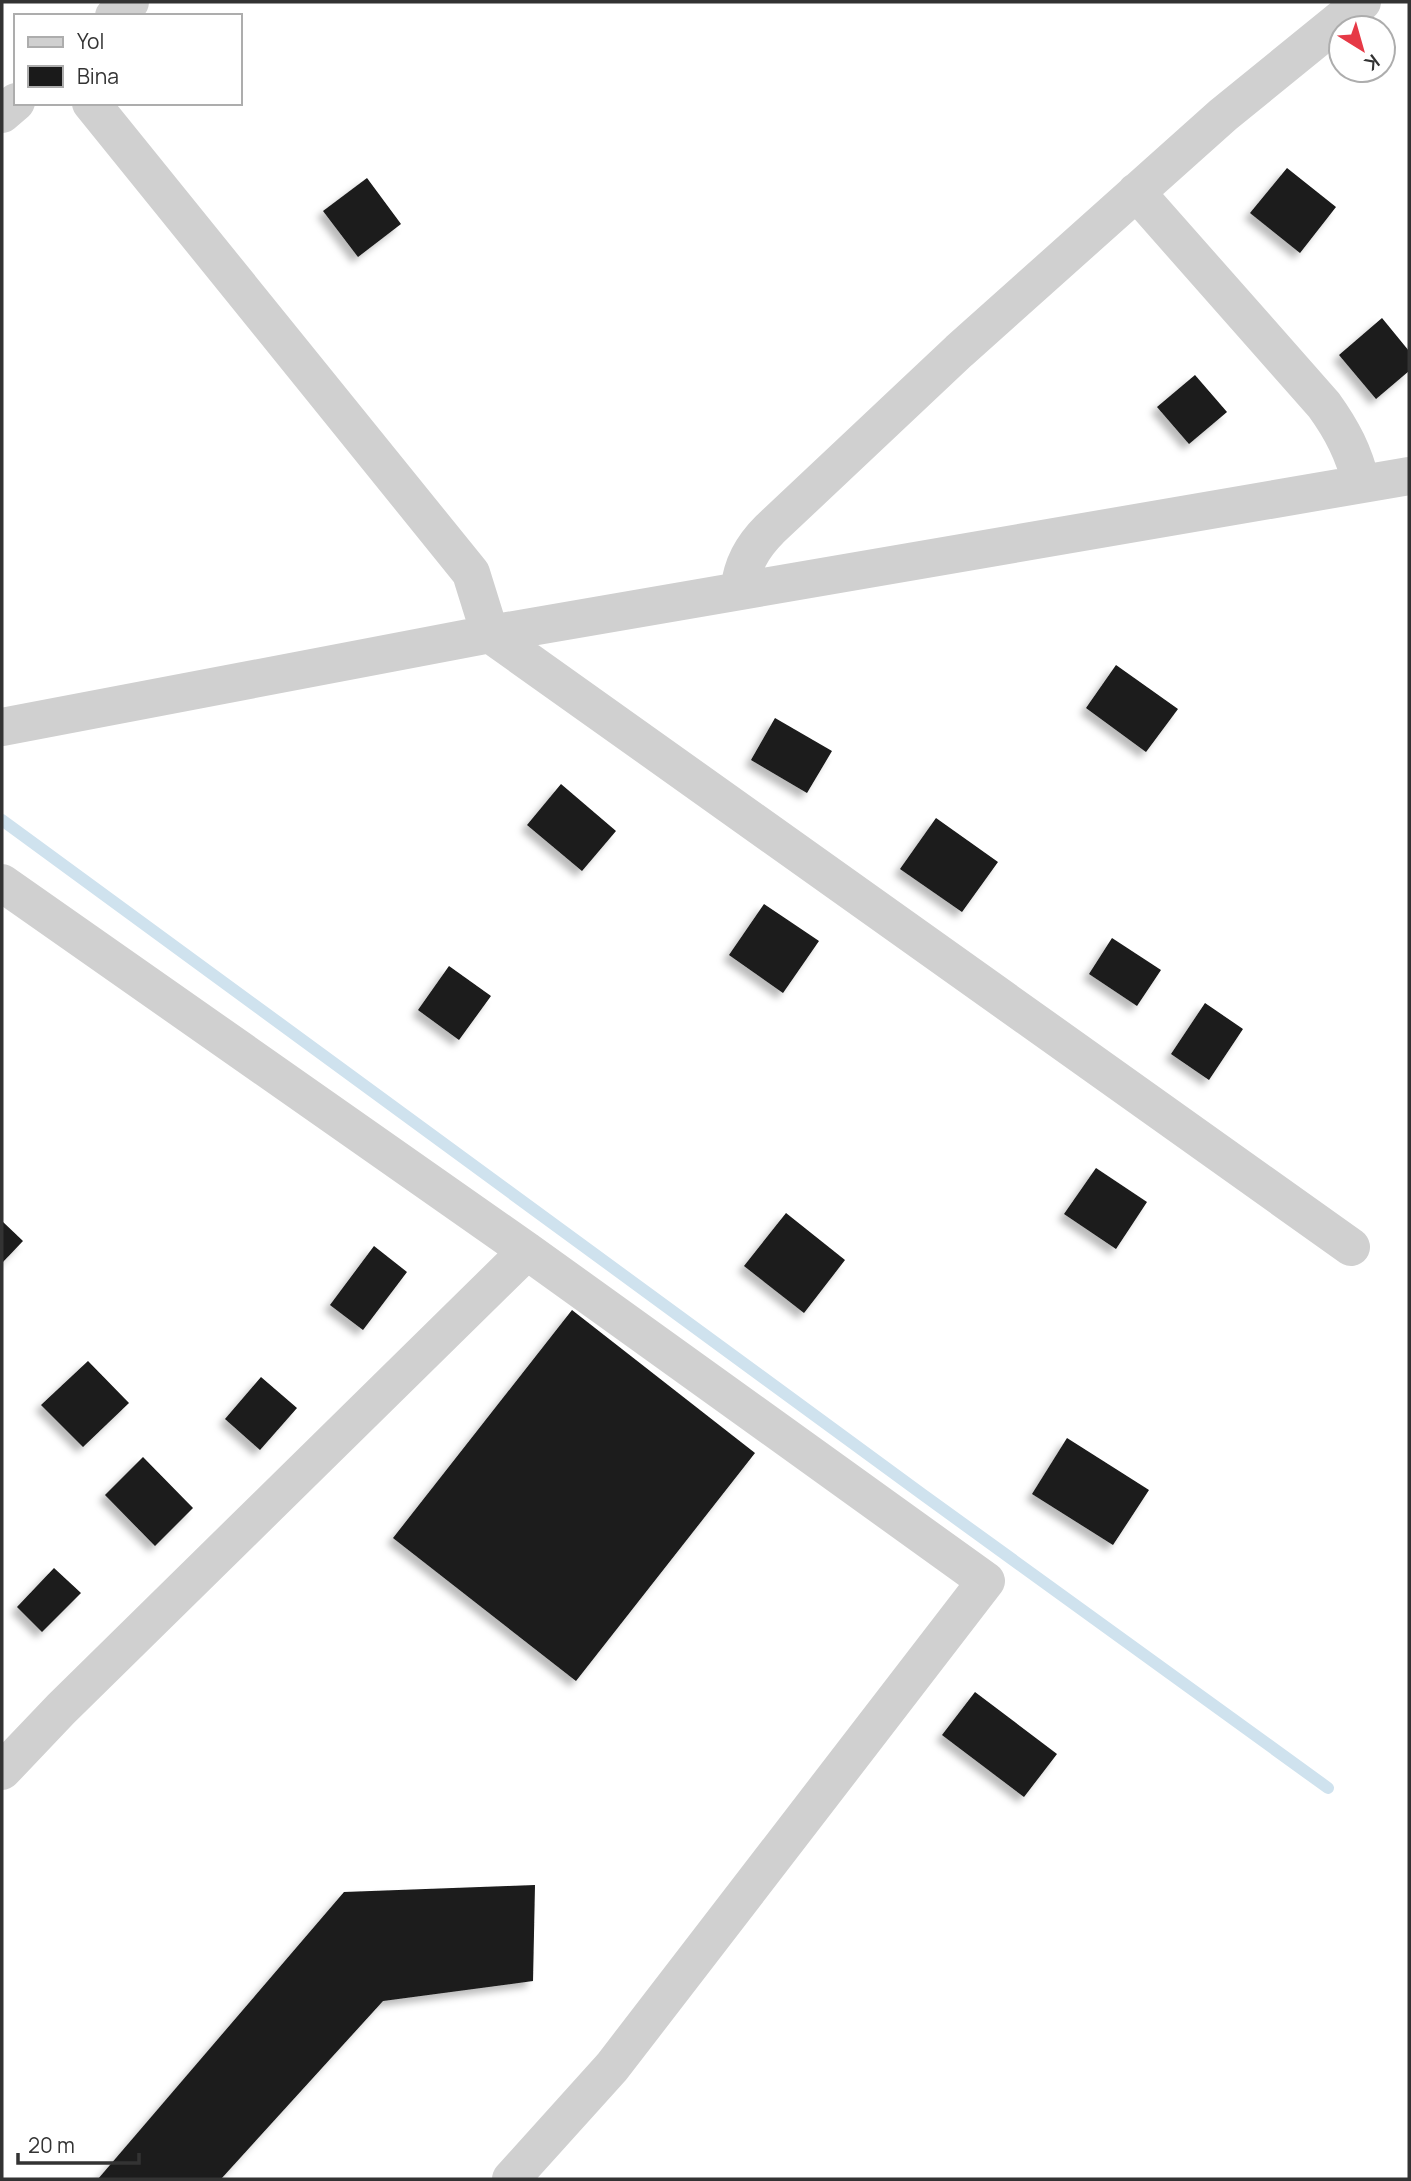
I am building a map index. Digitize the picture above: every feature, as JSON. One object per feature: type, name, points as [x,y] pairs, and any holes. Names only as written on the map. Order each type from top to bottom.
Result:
[{"type":"street","points":[[116,14],[130,2]]},
{"type":"street","points":[[739,591],[741,574],[757,542],[959,351],[1223,115],[1362,2]]},
{"type":"street","points":[[93,105],[471,573],[490,634],[1351,1247]]},
{"type":"street","points":[[1136,192],[1324,405],[1339,425],[1350,447],[1360,483]]},
{"type":"street","points":[[2,727],[490,634],[1409,476]]},
{"type":"street","points":[[2,883],[527,1251],[986,1581],[612,2067],[511,2179]]},
{"type":"street","points":[[2,1772],[61,1709],[527,1251]]},
{"type":"building","points":[[1287,168],[1336,207],[1300,253],[1250,213]]},
{"type":"building","points":[[367,178],[401,224],[358,257],[323,211]]},
{"type":"building","points":[[1382,318],[1409,351],[1409,371],[1376,399],[1339,355]]},
{"type":"building","points":[[1195,375],[1227,412],[1189,444],[1157,407]]},
{"type":"building","points":[[1116,665],[1178,709],[1146,752],[1086,708]]},
{"type":"building","points":[[775,718],[832,751],[807,793],[751,760]]},
{"type":"building","points":[[561,784],[616,831],[582,871],[527,825]]},
{"type":"building","points":[[936,818],[998,862],[962,912],[900,869]]},
{"type":"building","points":[[764,904],[819,941],[783,993],[729,955]]},
{"type":"building","points":[[1112,938],[1161,970],[1137,1006],[1089,974]]},
{"type":"building","points":[[449,966],[491,996],[459,1040],[418,1010]]},
{"type":"building","points":[[1205,1003],[1243,1029],[1209,1080],[1171,1054]]},
{"type":"building","points":[[1096,1168],[1147,1202],[1116,1249],[1064,1214]]},
{"type":"building","points":[[786,1213],[845,1260],[804,1313],[744,1266]]},
{"type":"building","points":[[2,1221],[23,1241],[2,1263]]},
{"type":"building","points":[[374,1246],[407,1272],[363,1330],[330,1305]]},
{"type":"building","points":[[572,1310],[755,1453],[576,1681],[393,1538]]},
{"type":"building","points":[[88,1361],[129,1403],[83,1447],[41,1405]]},
{"type":"building","points":[[261,1377],[297,1408],[260,1450],[225,1419]]},
{"type":"building","points":[[1067,1438],[1149,1490],[1113,1545],[1032,1494]]},
{"type":"building","points":[[143,1457],[193,1508],[155,1546],[105,1495]]},
{"type":"building","points":[[54,1568],[81,1593],[42,1632],[17,1607]]},
{"type":"building","points":[[975,1692],[1057,1754],[1024,1797],[942,1735]]},
{"type":"building","points":[[535,1885],[533,1981],[383,2001],[221,2179],[98,2179],[344,1892]]},
{"type":"waterway","points":[[2,820],[1328,1788]]}]
